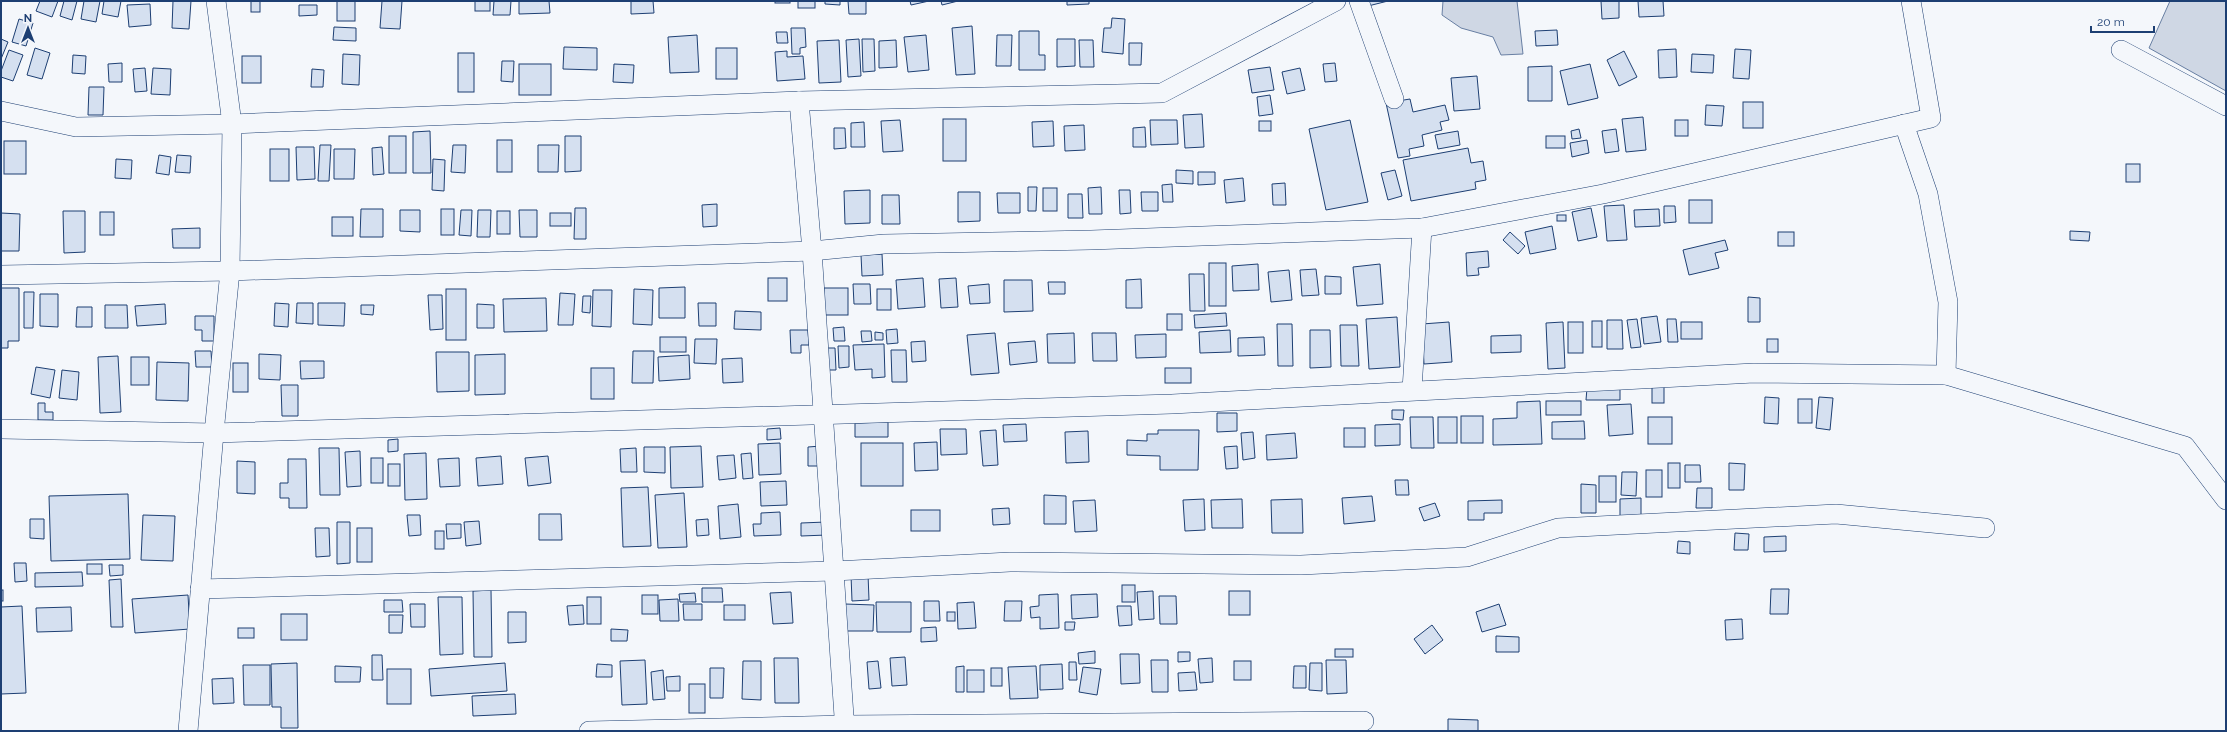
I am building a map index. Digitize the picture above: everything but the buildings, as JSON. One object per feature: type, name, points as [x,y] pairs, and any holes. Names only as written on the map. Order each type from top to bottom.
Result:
[{"type":"street","points":[[188,731],[214,433],[230,271],[232,124],[216,1]]},
{"type":"street","points":[[1,111],[76,127],[232,124],[799,101],[1162,93],[1336,1]]},
{"type":"street","points":[[1359,1],[1394,99]]},
{"type":"street","points":[[1,275],[230,271],[812,251],[884,244],[1091,240],[1422,228],[1603,194],[1931,118],[1911,1]]},
{"type":"street","points":[[2121,50],[2226,106]]},
{"type":"street","points":[[799,101],[812,251],[822,416],[845,728]]},
{"type":"street","points":[[1904,124],[1928,194],[1948,302],[1946,375]]},
{"type":"street","points":[[1412,390],[1422,228]]},
{"type":"street","points":[[1,429],[214,433],[822,416],[1172,404],[1412,390],[1754,373],[1946,375],[2185,446],[2226,500]]},
{"type":"street","points":[[200,589],[834,571],[1010,562],[1301,565],[1467,557],[1558,528],[1836,514],[1984,528]]},
{"type":"street","points":[[589,731],[1364,721]]},
{"type":"shaded area","points":[[1443,1],[1517,1],[1523,54],[1501,55],[1493,37],[1461,28],[1442,15]]},
{"type":"shaded area","points":[[2170,1],[2226,1],[2226,91],[2149,48]]}]
